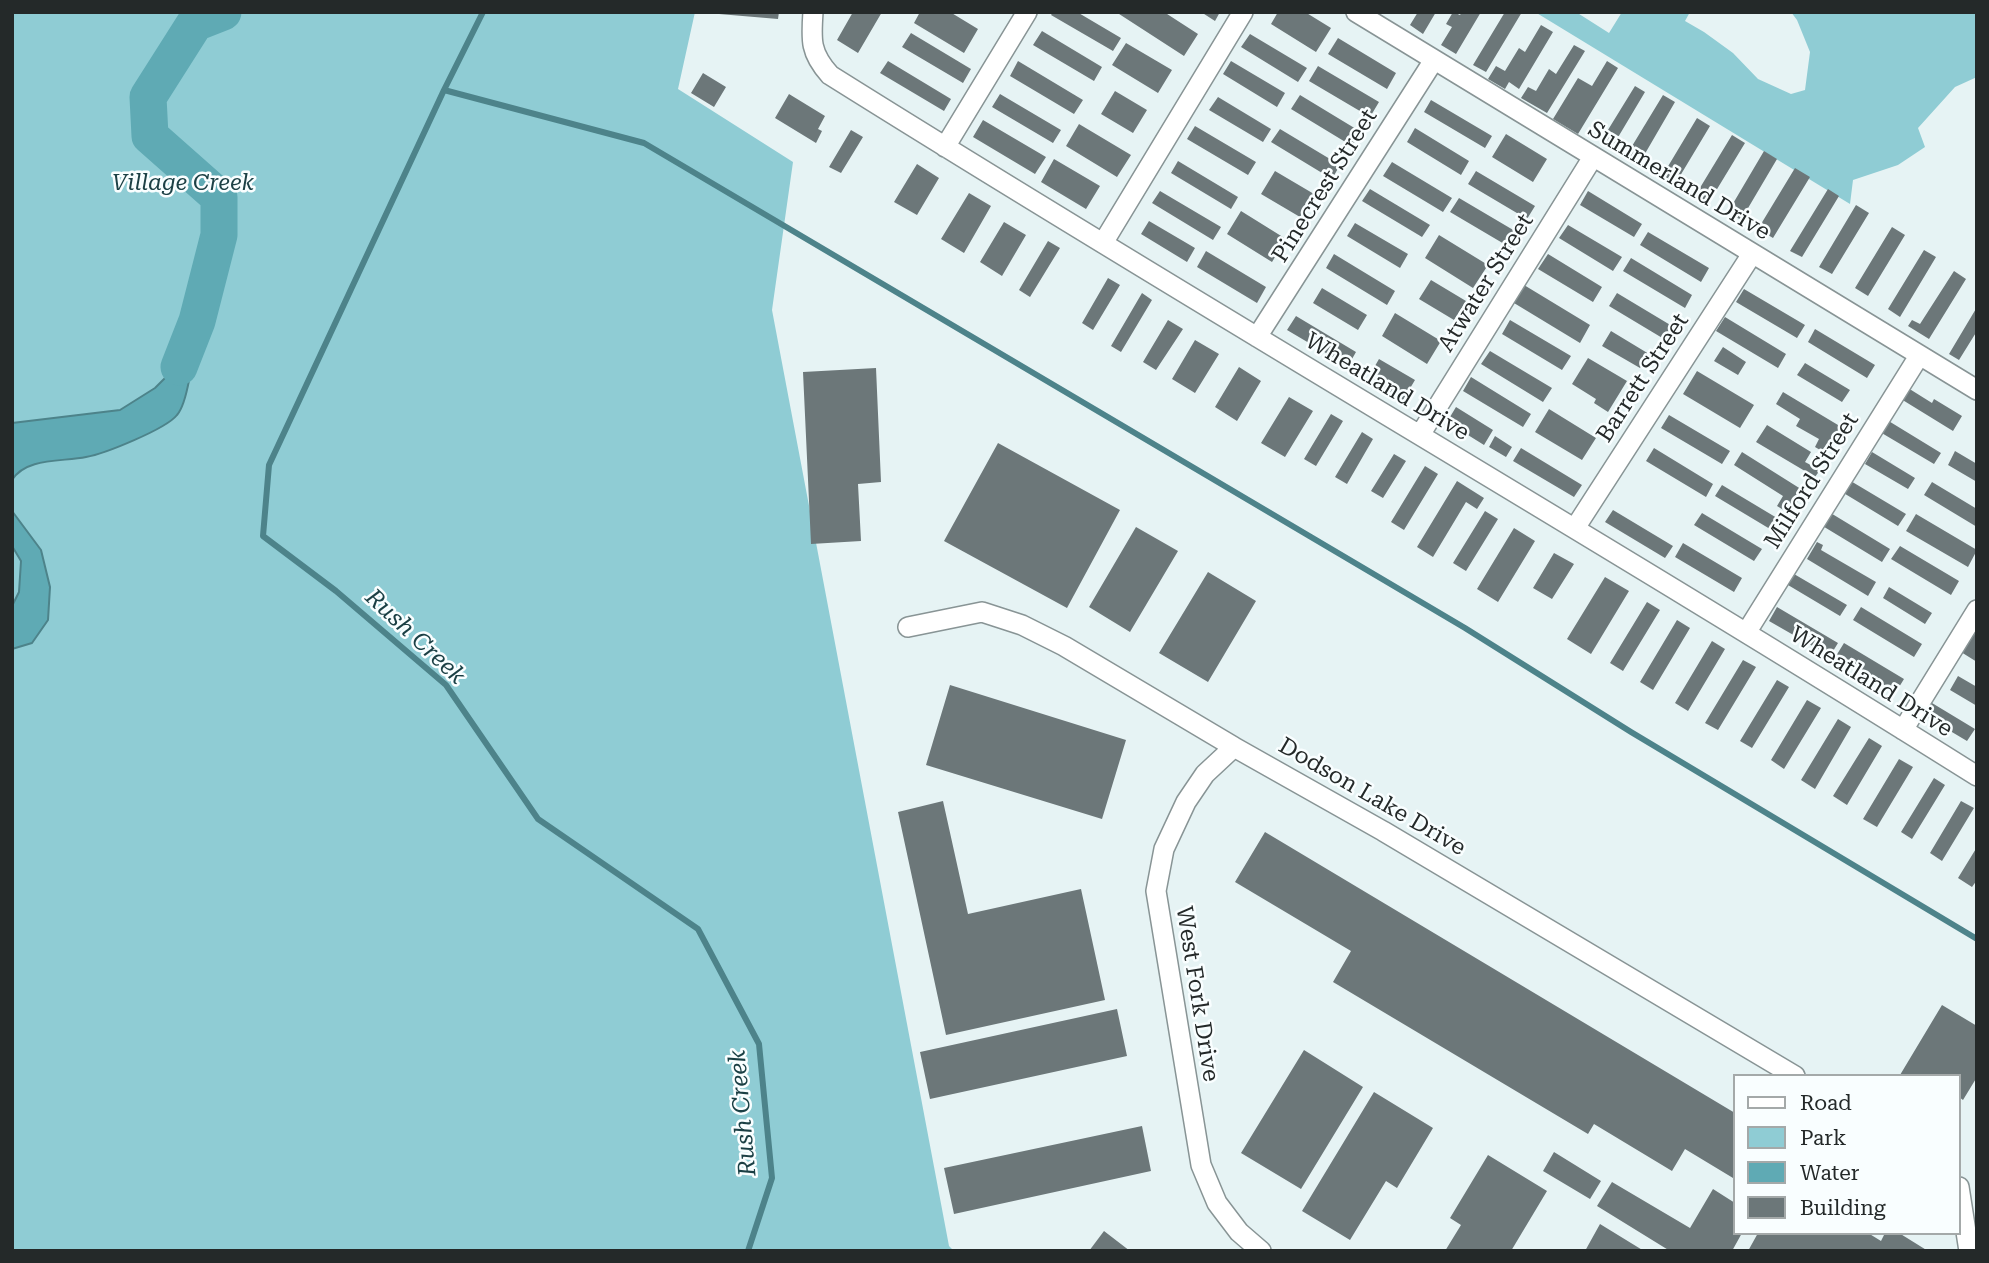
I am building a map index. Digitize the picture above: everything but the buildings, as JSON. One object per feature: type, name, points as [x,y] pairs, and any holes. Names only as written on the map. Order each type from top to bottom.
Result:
[{"type":"street","name":"Wheatland Drive","points":[[814,12],[812,37],[816,57],[830,75],[1977,776]]},
{"type":"street","points":[[945,147],[1027,12]]},
{"type":"street","points":[[1102,243],[1243,12]]},
{"type":"street","name":"Summerland Drive","points":[[1356,12],[1977,390]]},
{"type":"street","name":"Pinecrest Street","points":[[1257,337],[1434,60]]},
{"type":"street","name":"Atwater Street","points":[[1420,435],[1593,157]]},
{"type":"street","name":"Barrett Street","points":[[1575,528],[1752,254]]},
{"type":"street","name":"Milford Street","points":[[1746,633],[1919,356]]},
{"type":"street","points":[[1903,730],[1977,610]]},
{"type":"street","name":"Dodson Lake Drive","points":[[908,627],[982,612],[1022,625],[1064,646],[1383,831],[1792,1074]]},
{"type":"street","name":"West Fork Drive","points":[[1234,747],[1205,774],[1186,802],[1164,849],[1156,891],[1201,1166],[1217,1203],[1239,1232],[1261,1251]]},
{"type":"street","points":[[1961,1200],[1969,1251]]},
{"type":"green space","points":[[12,12],[695,12],[678,89],[793,162],[772,310],[949,1246],[954,1251],[12,1251]]},
{"type":"green space","points":[[1535,12],[1576,12],[1609,33],[1622,12],[1690,12],[1685,21],[1733,53],[1758,79],[1791,94],[1805,90],[1810,52],[1791,12],[1977,12],[1977,77],[1955,87],[1918,128],[1925,147],[1898,165],[1853,180],[1850,204]]},
{"type":"water","points":[[197,321],[185,397],[177,415],[171,421],[134,440],[95,455],[26,467],[12,480],[12,423],[120,410],[155,388],[175,368]]},
{"type":"water","points":[[12,511],[41,550],[50,587],[48,620],[32,643],[12,649],[12,606],[19,592],[21,561],[12,546]]},
{"type":"waterway","name":"Village Creek","points":[[179,367],[197,321],[219,235],[219,197],[150,136],[148,97],[195,23],[223,12]]},
{"type":"waterway","name":"Rush Creek","points":[[483,12],[269,465],[263,536],[336,591],[446,685],[538,819],[698,929],[759,1044],[772,1178],[748,1251]]},
{"type":"waterway","points":[[444,90],[644,143],[1465,628],[1631,732],[1977,939]]}]
